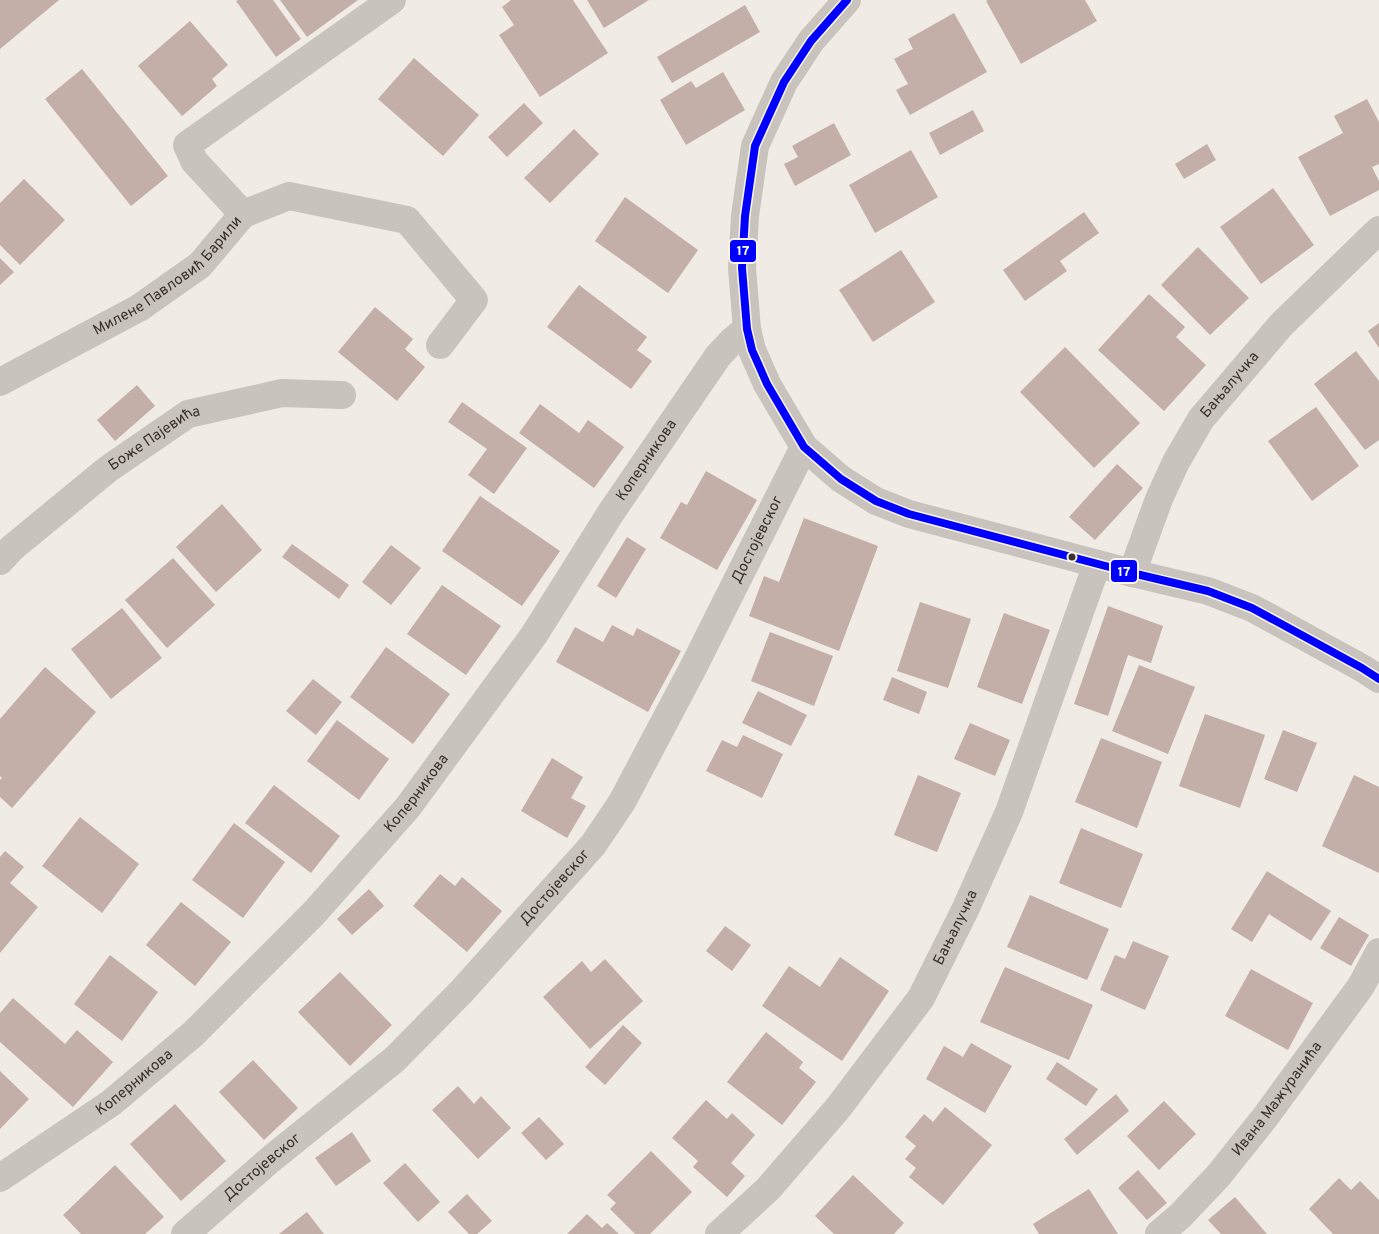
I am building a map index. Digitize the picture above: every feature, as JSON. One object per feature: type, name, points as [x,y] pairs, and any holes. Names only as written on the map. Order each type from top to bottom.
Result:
[{"type":"street","name":"Милене Павловић Барили","points":[[0,382],[139,308],[200,265],[243,214],[194,161],[187,145],[392,0]]},
{"type":"street","points":[[847,0],[811,41],[784,82],[755,146],[745,216],[742,268],[747,329],[752,350],[767,384],[804,447],[841,480],[876,501],[909,514],[1132,573],[1208,591],[1252,608],[1379,679]]},
{"type":"street","points":[[243,214],[289,196],[407,220],[474,300],[440,345]]},
{"type":"street","name":"Бањалучка","points":[[1132,573],[1159,498],[1176,462],[1201,419],[1280,325],[1379,230]]},
{"type":"street","name":"Коперникова","points":[[0,1178],[111,1103],[193,1034],[314,913],[408,806],[534,635],[610,514],[718,356],[747,329]]},
{"type":"street","name":"Боже Пајевића","points":[[0,561],[12,548],[108,469],[188,414],[282,393],[342,395]]},
{"type":"street","name":"Достојевског","points":[[185,1234],[271,1160],[395,1059],[462,991],[593,845],[622,802],[694,666],[804,447]]},
{"type":"street","name":"Бањалучка","points":[[719,1234],[768,1189],[838,1108],[921,998],[965,910],[1009,812],[1098,564]]},
{"type":"street","name":"Ивана Мажуранића","points":[[1159,1234],[1180,1216],[1218,1176],[1266,1116],[1361,986],[1379,952]]},
{"type":"building","points":[[0,0],[59,0],[0,49]]},
{"type":"building","points":[[273,0],[301,39],[276,57],[236,1]]},
{"type":"building","points":[[280,0],[358,0],[307,37]]},
{"type":"building","points":[[511,0],[573,0],[608,53],[540,97],[499,35],[514,25],[502,7]]},
{"type":"building","points":[[587,0],[649,0],[604,28]]},
{"type":"building","points":[[1085,0],[1097,21],[1021,64],[986,1]]},
{"type":"building","points":[[745,5],[760,32],[672,83],[657,57]]},
{"type":"building","points":[[954,13],[987,72],[910,115],[896,90],[908,84],[894,59],[913,49],[908,39]]},
{"type":"building","points":[[190,21],[228,65],[212,79],[217,86],[182,116],[138,66]]},
{"type":"building","points":[[414,58],[479,115],[443,156],[378,99]]},
{"type":"building","points":[[82,69],[168,176],[131,206],[45,99]]},
{"type":"building","points":[[723,72],[745,110],[686,145],[660,100],[691,81],[696,88]]},
{"type":"building","points":[[1367,99],[1379,122],[1379,164],[1372,167],[1379,181],[1379,190],[1330,216],[1298,157],[1343,133],[1334,116]]},
{"type":"building","points":[[524,103],[543,123],[507,157],[488,137]]},
{"type":"building","points":[[973,110],[984,131],[940,155],[929,133]]},
{"type":"building","points":[[834,123],[851,155],[795,186],[784,164],[798,157],[792,146]]},
{"type":"building","points":[[574,129],[599,154],[550,203],[524,178]]},
{"type":"building","points":[[1207,144],[1216,160],[1184,179],[1175,164]]},
{"type":"building","points":[[911,150],[938,197],[875,233],[849,185]]},
{"type":"building","points":[[24,179],[65,220],[20,265],[0,245],[0,203]]},
{"type":"building","points":[[1273,188],[1314,245],[1261,284],[1220,227]]},
{"type":"building","points":[[625,197],[698,250],[668,293],[595,241]]},
{"type":"building","points":[[1084,212],[1099,233],[1060,261],[1067,271],[1025,301],[1003,270]]},
{"type":"building","points":[[1198,247],[1249,298],[1210,335],[1161,285]]},
{"type":"building","points":[[901,250],[935,302],[873,342],[839,290]]},
{"type":"building","points":[[0,258],[14,272],[0,285]]},
{"type":"building","points":[[579,285],[647,337],[637,350],[652,361],[631,389],[547,327]]},
{"type":"building","points":[[1149,294],[1185,327],[1176,337],[1206,365],[1164,411],[1098,350]]},
{"type":"building","points":[[375,307],[413,339],[405,349],[425,367],[397,401],[338,352]]},
{"type":"building","points":[[1379,323],[1379,348],[1368,331]]},
{"type":"building","points":[[1065,347],[1140,423],[1094,468],[1020,392]]},
{"type":"building","points":[[1356,351],[1379,381],[1379,440],[1365,450],[1314,384]]},
{"type":"building","points":[[137,385],[155,406],[115,441],[97,420]]},
{"type":"building","points":[[462,402],[527,448],[494,494],[468,475],[487,449],[448,422]]},
{"type":"building","points":[[540,404],[579,433],[588,420],[624,447],[594,488],[519,433]]},
{"type":"building","points":[[1316,407],[1359,466],[1312,501],[1268,441]]},
{"type":"building","points":[[1117,464],[1143,488],[1095,540],[1069,517]]},
{"type":"building","points":[[706,471],[757,500],[717,570],[660,538],[681,502],[687,505]]},
{"type":"building","points":[[480,496],[560,551],[522,606],[442,551]]},
{"type":"building","points":[[222,504],[262,550],[216,592],[176,547]]},
{"type":"building","points":[[804,518],[878,546],[839,651],[749,616],[764,576],[779,582]]},
{"type":"building","points":[[627,537],[646,549],[616,598],[597,586]]},
{"type":"building","points":[[292,544],[349,585],[339,599],[282,557]]},
{"type":"building","points":[[391,545],[421,568],[391,605],[362,582]]},
{"type":"building","points":[[173,558],[215,605],[167,648],[125,600]]},
{"type":"building","points":[[442,585],[501,626],[466,675],[407,634]]},
{"type":"building","points":[[920,602],[971,619],[948,688],[897,671]]},
{"type":"building","points":[[1108,606],[1163,626],[1151,663],[1128,655],[1108,716],[1074,704]]},
{"type":"building","points":[[122,608],[162,658],[111,699],[71,649]]},
{"type":"building","points":[[1004,613],[1050,630],[1022,704],[977,687]]},
{"type":"building","points":[[612,625],[633,636],[637,628],[681,651],[648,712],[556,662],[575,627],[603,642]]},
{"type":"building","points":[[770,632],[833,656],[814,706],[751,681]]},
{"type":"building","points":[[386,647],[450,694],[413,744],[350,697]]},
{"type":"building","points":[[1139,665],[1195,687],[1168,754],[1112,731]]},
{"type":"building","points":[[45,667],[96,712],[12,808],[0,797],[0,780],[2,778],[0,776],[0,719]]},
{"type":"building","points":[[892,677],[927,692],[919,714],[883,700]]},
{"type":"building","points":[[313,679],[342,702],[316,735],[286,711]]},
{"type":"building","points":[[758,691],[807,715],[791,746],[742,723]]},
{"type":"building","points":[[1205,714],[1265,735],[1240,808],[1179,786]]},
{"type":"building","points":[[337,720],[389,759],[359,800],[307,761]]},
{"type":"building","points":[[970,723],[1010,740],[995,776],[954,759]]},
{"type":"building","points":[[1283,730],[1317,743],[1297,792],[1264,779]]},
{"type":"building","points":[[743,735],[783,754],[762,798],[706,771],[722,740],[737,747]]},
{"type":"building","points":[[1101,738],[1162,762],[1137,828],[1075,802]]},
{"type":"building","points":[[552,758],[583,777],[571,798],[586,806],[567,838],[521,811]]},
{"type":"building","points":[[918,775],[961,793],[937,852],[894,835]]},
{"type":"building","points":[[1354,775],[1379,787],[1379,873],[1322,846]]},
{"type":"building","points":[[274,785],[340,836],[311,873],[245,823]]},
{"type":"building","points":[[80,817],[139,864],[102,913],[42,866]]},
{"type":"building","points":[[234,823],[285,862],[243,918],[192,880]]},
{"type":"building","points":[[1081,828],[1143,854],[1121,908],[1059,883]]},
{"type":"building","points":[[5,851],[24,867],[10,883],[38,907],[0,953],[0,857]]},
{"type":"building","points":[[1267,871],[1331,911],[1311,941],[1269,914],[1252,942],[1231,929]]},
{"type":"building","points":[[440,874],[455,886],[462,877],[502,911],[467,952],[413,906]]},
{"type":"building","points":[[369,889],[384,906],[352,935],[337,919]]},
{"type":"building","points":[[1030,895],[1109,929],[1087,980],[1007,947]]},
{"type":"building","points":[[181,902],[231,942],[195,986],[146,945]]},
{"type":"building","points":[[1339,917],[1369,935],[1351,966],[1320,948]]},
{"type":"building","points":[[725,926],[751,945],[732,971],[706,951]]},
{"type":"building","points":[[1133,941],[1169,956],[1145,1010],[1100,990],[1115,955],[1125,959]]},
{"type":"building","points":[[110,955],[158,992],[122,1041],[74,1004]]},
{"type":"building","points":[[840,957],[889,991],[842,1061],[762,1006],[789,966],[820,987]]},
{"type":"building","points":[[605,959],[643,1001],[590,1049],[543,997],[582,961],[591,972]]},
{"type":"building","points":[[1005,967],[1093,1005],[1069,1060],[980,1022]]},
{"type":"building","points":[[1251,969],[1313,1003],[1288,1050],[1225,1016]]},
{"type":"building","points":[[340,972],[392,1025],[350,1066],[298,1012]]},
{"type":"building","points":[[13,998],[65,1044],[77,1030],[113,1062],[73,1107],[0,1042],[0,1013]]},
{"type":"building","points":[[623,1025],[642,1043],[605,1085],[585,1067]]},
{"type":"building","points":[[766,1032],[803,1062],[799,1068],[816,1082],[782,1125],[727,1082]]},
{"type":"building","points":[[971,1043],[1012,1066],[985,1113],[926,1079],[944,1046],[963,1057]]},
{"type":"building","points":[[253,1060],[298,1108],[264,1140],[219,1092]]},
{"type":"building","points":[[1057,1062],[1098,1089],[1086,1106],[1046,1079]]},
{"type":"building","points":[[0,1071],[29,1099],[0,1129]]},
{"type":"building","points":[[458,1086],[474,1104],[481,1096],[511,1128],[478,1159],[432,1110]]},
{"type":"building","points":[[1116,1094],[1129,1111],[1077,1155],[1064,1139]]},
{"type":"building","points":[[706,1100],[727,1119],[732,1113],[755,1135],[731,1163],[745,1176],[727,1197],[693,1167],[698,1161],[672,1138]]},
{"type":"building","points":[[1164,1101],[1196,1134],[1159,1170],[1127,1136]]},
{"type":"building","points":[[175,1104],[226,1161],[181,1201],[130,1144]]},
{"type":"building","points":[[945,1107],[992,1145],[943,1205],[909,1177],[916,1168],[905,1159],[916,1146],[905,1137],[924,1114],[933,1122]]},
{"type":"building","points":[[539,1117],[564,1144],[546,1160],[521,1133]]},
{"type":"building","points":[[352,1132],[371,1161],[336,1186],[315,1158]]},
{"type":"building","points":[[651,1151],[692,1192],[650,1234],[635,1234],[610,1209],[616,1203],[607,1195]]},
{"type":"building","points":[[405,1163],[440,1202],[418,1222],[383,1183]]},
{"type":"building","points":[[115,1165],[164,1217],[145,1234],[81,1234],[63,1215]]},
{"type":"building","points":[[1138,1170],[1167,1203],[1147,1220],[1118,1188]]},
{"type":"building","points":[[853,1175],[904,1223],[894,1234],[834,1234],[815,1216]]},
{"type":"building","points":[[1339,1178],[1351,1190],[1360,1181],[1379,1200],[1379,1234],[1333,1234],[1309,1209]]},
{"type":"building","points":[[1089,1189],[1118,1234],[1039,1234],[1033,1224]]},
{"type":"building","points":[[467,1194],[492,1221],[477,1234],[469,1234],[448,1212]]},
{"type":"building","points":[[1235,1197],[1267,1234],[1221,1234],[1208,1220]]},
{"type":"building","points":[[307,1212],[324,1234],[279,1234]]},
{"type":"building","points":[[587,1214],[602,1228],[607,1223],[619,1234],[567,1234]]},
{"type":"transit line","name":"17","points":[[847,0],[811,41],[784,82],[755,146],[745,216],[742,268],[747,329],[752,350],[767,384],[804,447],[841,479],[876,501],[909,514],[1132,573],[1208,591],[1252,608],[1379,679]]}]
